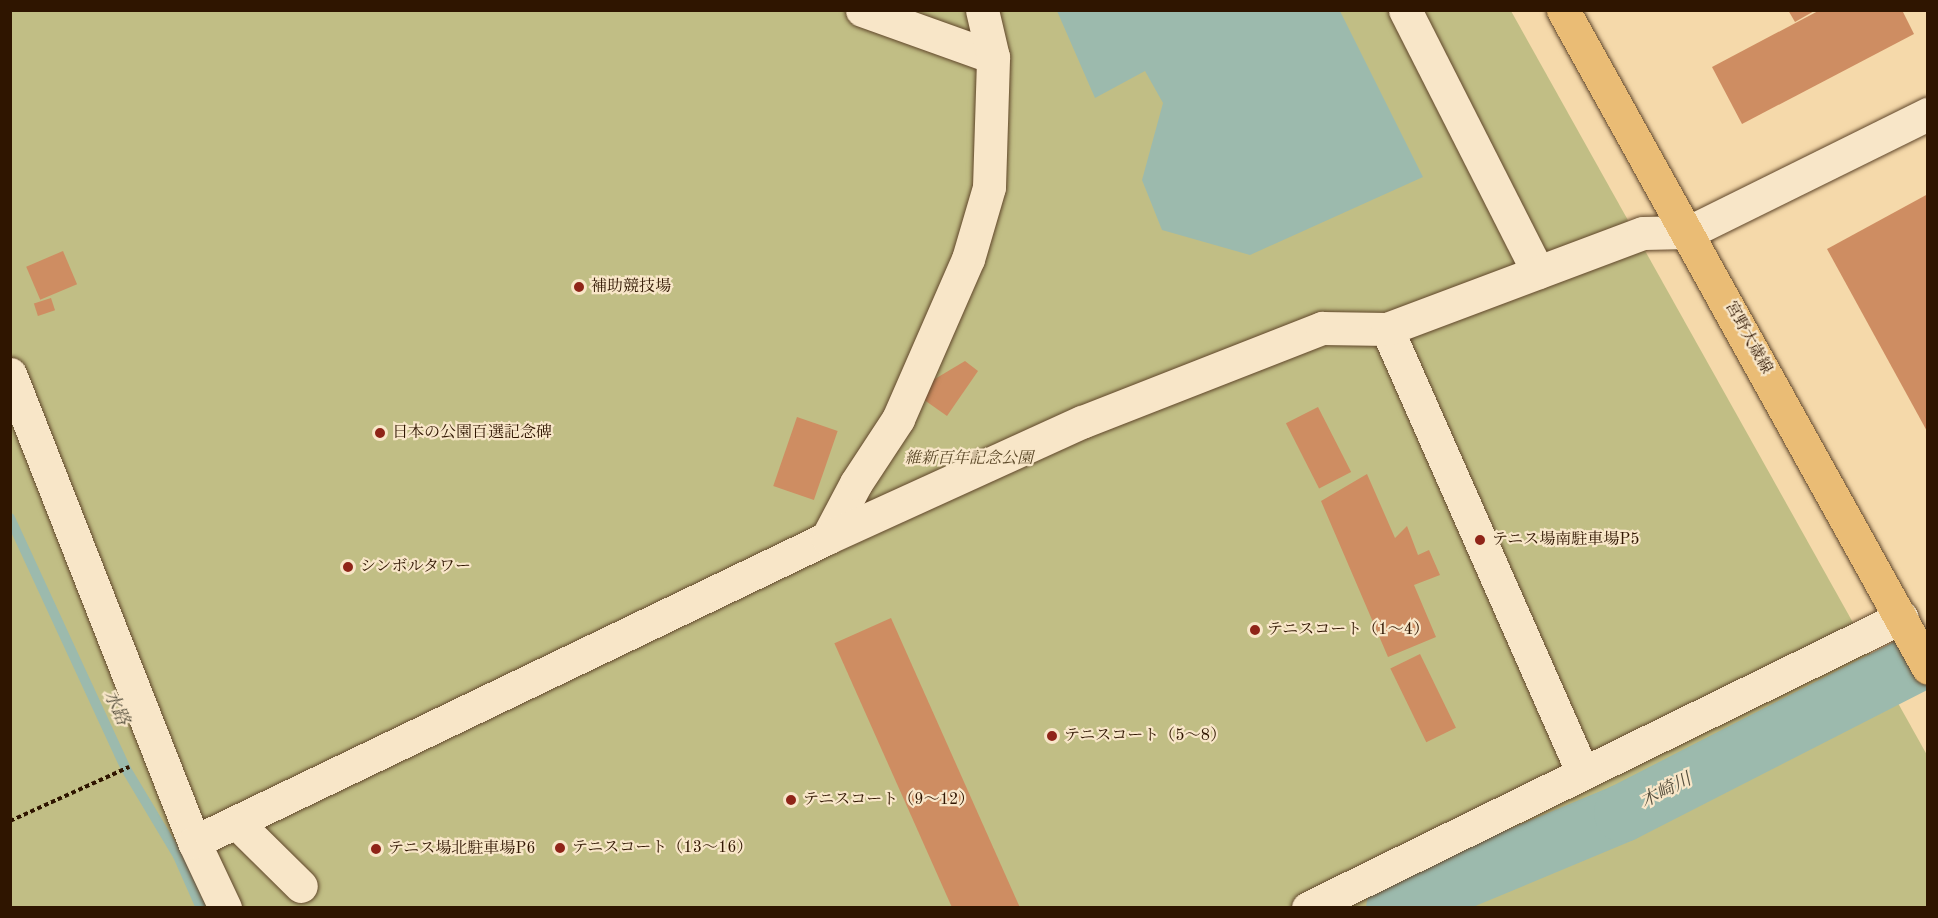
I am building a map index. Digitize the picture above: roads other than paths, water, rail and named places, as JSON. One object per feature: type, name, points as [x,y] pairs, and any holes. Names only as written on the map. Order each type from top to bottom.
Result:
[{"type":"main road","name":"宮野大歳線","points":[[1563,10],[1689,232],[1928,668]]},
{"type":"street","points":[[862,10],[993,57]]},
{"type":"street","points":[[827,538],[856,483],[898,419],[968,259],[989,187],[993,57],[982,10]]},
{"type":"street","points":[[1404,10],[1538,272]]},
{"type":"street","points":[[194,842],[827,538],[1082,422],[1322,328],[1388,329],[1643,233],[1689,232],[1928,114]]},
{"type":"street","points":[[1388,329],[1583,773]]},
{"type":"street","points":[[10,374],[194,842],[225,908]]},
{"type":"street","points":[[1308,908],[1902,617]]},
{"type":"street","points":[[236,822],[301,886]]},
{"type":"waterway","name":"水路","points":[[10,518],[126,769],[178,856],[201,908]]},
{"type":"waterway","name":"木崎川","points":[[1395,908],[1623,813],[1928,657]]},
{"type":"place","name":"補助競技場","points":[[579,287]]},
{"type":"place","name":"日本の公園百選記念碑","points":[[380,433]]},
{"type":"place","name":"テニス場南駐車場P5","points":[[1480,540]]},
{"type":"place","name":"シンボルタワー","points":[[348,567]]},
{"type":"place","name":"テニスコート（1～4）","points":[[1255,630]]},
{"type":"place","name":"テニスコート（5～8）","points":[[1052,736]]},
{"type":"place","name":"テニスコート（9～12）","points":[[791,800]]},
{"type":"place","name":"テニスコート（13～16）","points":[[560,848]]},
{"type":"place","name":"テニス場北駐車場P6","points":[[376,849]]},
{"type":"park label","name":"維新百年記念公園","points":[[969,459]]}]
